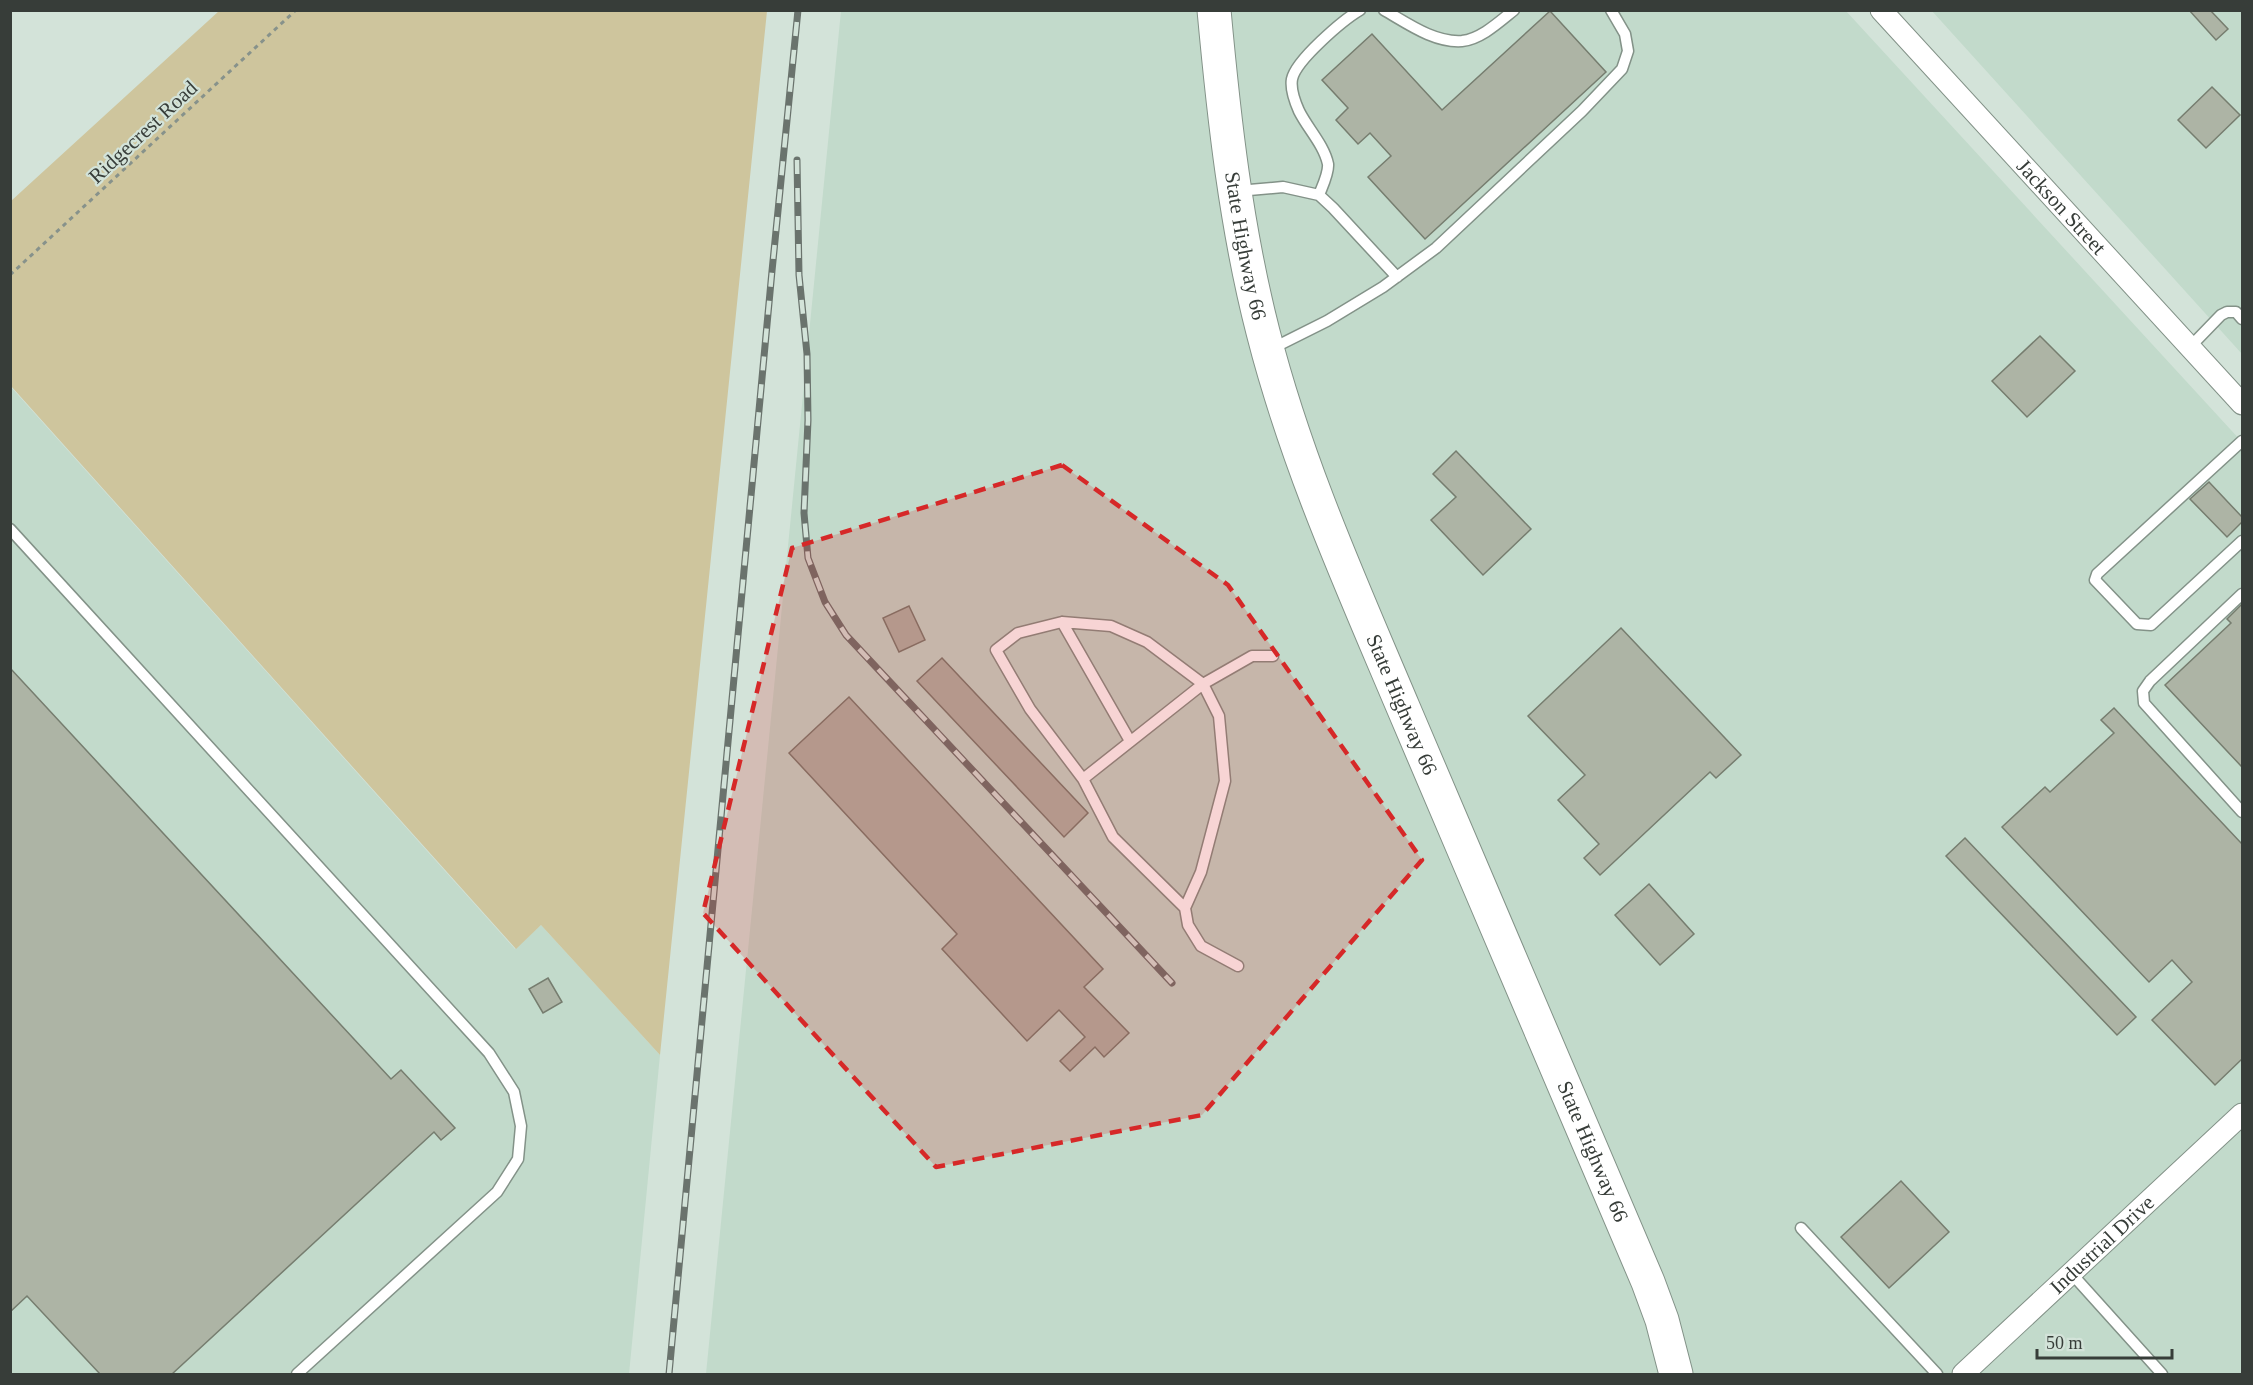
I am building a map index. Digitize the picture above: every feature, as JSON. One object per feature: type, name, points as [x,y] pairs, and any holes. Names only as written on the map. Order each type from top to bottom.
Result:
[{"type":"main road","name":"State Highway 66","points":[[1214,10],[1222,99],[1250,277],[1268,350],[1297,446],[1321,513],[1648,1282],[1662,1320],[1676,1374]]},
{"type":"street","name":"Jackson Street","points":[[1881,10],[2242,404]]},
{"type":"street","name":"Industrial Drive","points":[[1972,1371],[2072,1273],[2242,1114]]},
{"type":"lane","points":[[1319,195],[1328,166],[1322,148],[1299,111],[1293,95],[1292,78],[1308,56],[1343,22],[1360,10]]},
{"type":"lane","points":[[1384,10],[1439,38],[1463,41],[1489,30],[1514,10]]},
{"type":"lane","points":[[1268,350],[1327,321],[1397,277],[1436,248],[1582,111],[1622,69],[1628,51],[1625,34],[1611,10]]},
{"type":"lane","points":[[1235,192],[1283,187],[1319,195],[1397,277]]},
{"type":"lane","points":[[2190,347],[2221,315],[2236,312],[2242,319]]},
{"type":"lane","points":[[2242,441],[2097,574],[2095,580],[2137,624],[2151,625],[2242,541]]},
{"type":"lane","points":[[10,529],[489,1053],[514,1092],[521,1126],[518,1159],[496,1192],[297,1374]]},
{"type":"lane","points":[[2242,594],[2150,681],[2143,691],[2144,703],[2242,812]]},
{"type":"lane","points":[[1062,622],[1130,741]]},
{"type":"lane","points":[[1185,909],[1113,837],[1083,779],[1030,709],[996,650],[1018,633],[1062,622],[1111,626],[1147,642],[1203,684],[1219,716],[1225,781],[1201,872],[1185,909],[1188,926],[1202,946],[1238,966]]},
{"type":"lane","points":[[1083,779],[1203,684],[1252,656],[1273,656]]},
{"type":"lane","points":[[1801,1228],[1937,1374]]},
{"type":"lane","points":[[2072,1273],[2162,1374]]},
{"type":"path","name":"Ridgecrest Road","points":[[10,275],[296,10]]},
{"type":"highlighted area","points":[[1062,465],[1228,585],[1422,860],[1202,1115],[936,1167],[703,913],[792,548]]},
{"type":"shaded area","points":[[219,11],[767,11],[660,1055],[541,925],[516,949],[11,386],[11,201]]},
{"type":"shaded area","points":[[841,11],[1846,11],[2242,442],[2242,1374],[706,1374]]},
{"type":"shaded area","points":[[1932,11],[2242,11],[2242,354]]},
{"type":"shaded area","points":[[10,386],[515,949],[541,925],[660,1055],[629,1374],[11,1374]]},
{"type":"building","points":[[2189,10],[2210,10],[2228,29],[2216,40]]},
{"type":"building","points":[[1550,11],[1606,72],[1425,239],[1368,177],[1391,156],[1370,133],[1358,144],[1336,120],[1348,108],[1322,80],[1372,34],[1442,110]]},
{"type":"building","points":[[2212,87],[2240,115],[2206,148],[2178,120]]},
{"type":"building","points":[[2040,336],[2075,371],[2027,417],[1992,381]]},
{"type":"building","points":[[1456,451],[1531,529],[1483,575],[1431,520],[1456,497],[1433,474]]},
{"type":"building","points":[[2209,482],[2242,517],[2242,522],[2227,537],[2190,499]]},
{"type":"building","points":[[2242,604],[2242,767],[2165,685],[2231,623],[2227,619]]},
{"type":"building","points":[[909,606],[925,640],[899,652],[883,618]]},
{"type":"building","points":[[1621,628],[1741,755],[1716,778],[1710,772],[1600,875],[1584,858],[1599,844],[1558,800],[1585,775],[1528,716]]},
{"type":"building","points":[[942,658],[1088,813],[1064,837],[917,681]]},
{"type":"building","points":[[10,668],[391,1079],[401,1070],[455,1128],[441,1140],[434,1132],[172,1374],[100,1374],[27,1296],[10,1312]]},
{"type":"building","points":[[849,697],[1103,969],[1084,987],[1129,1033],[1104,1057],[1095,1047],[1070,1071],[1060,1061],[1085,1037],[1059,1010],[1027,1041],[942,949],[957,934],[789,753]]},
{"type":"building","points":[[2114,708],[2242,844],[2242,1059],[2215,1085],[2152,1020],[2192,982],[2172,960],[2149,982],[2002,827],[2045,787],[2050,792],[2114,733],[2101,720]]},
{"type":"building","points":[[1965,838],[2136,1017],[2117,1035],[1946,856]]},
{"type":"building","points":[[1649,884],[1694,934],[1660,965],[1615,915]]},
{"type":"building","points":[[548,978],[562,1002],[543,1013],[529,989]]},
{"type":"building","points":[[1901,1181],[1949,1232],[1889,1288],[1841,1237]]},
{"type":"railway","points":[[669,1374],[798,10]]},
{"type":"railway","points":[[797,160],[799,275],[807,354],[808,420],[804,513],[808,558],[825,602],[846,635],[1172,983]]}]
